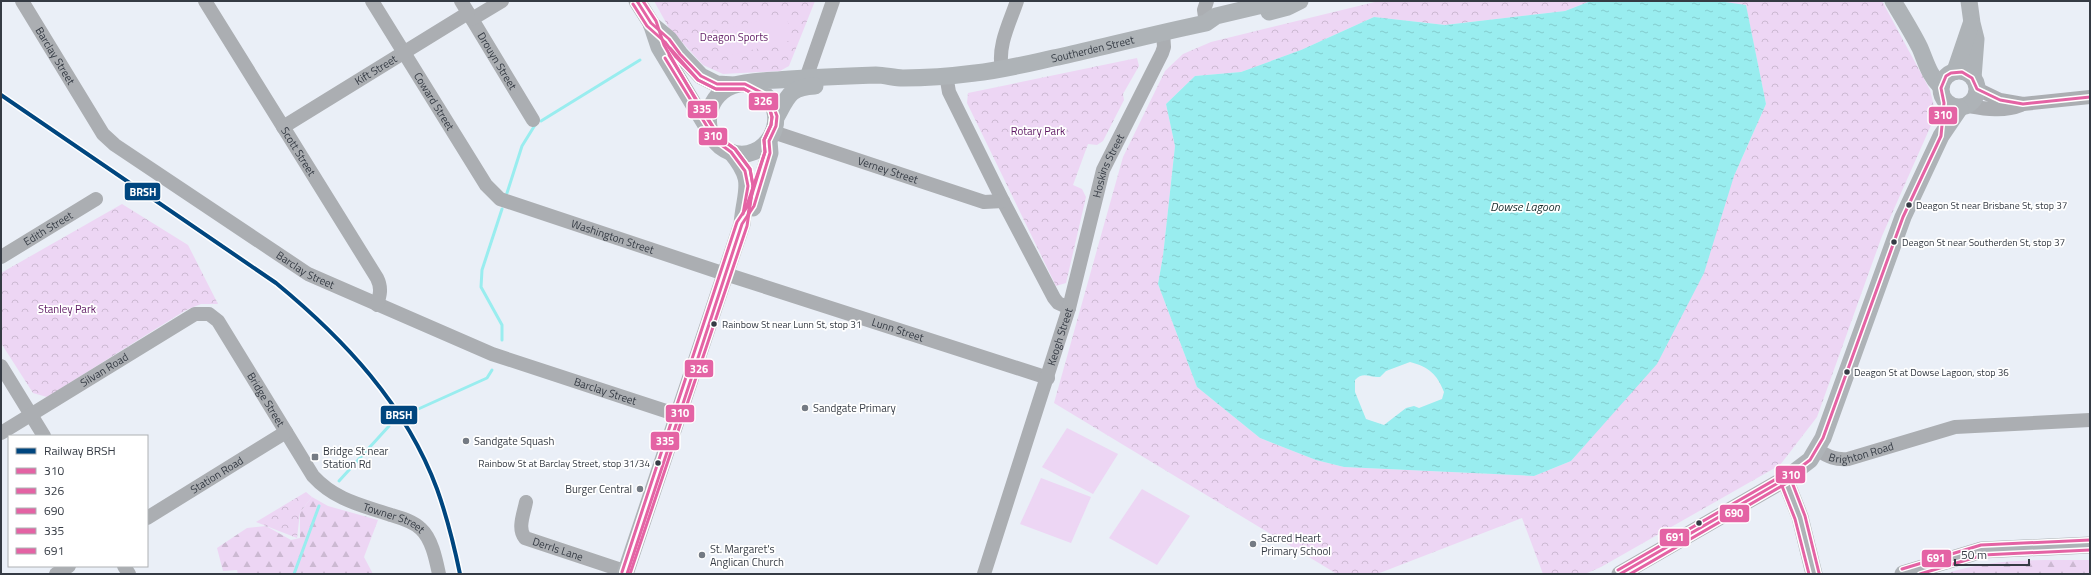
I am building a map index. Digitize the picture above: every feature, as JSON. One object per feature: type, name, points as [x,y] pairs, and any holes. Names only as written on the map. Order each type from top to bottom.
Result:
[{"type":"main road","points":[[637,1],[651,24],[659,47],[709,130],[722,147],[731,152],[741,154],[752,152],[761,148],[773,130],[792,92],[805,82]]},
{"type":"main road","name":"Southerden Street","points":[[739,85],[805,82],[878,85],[902,78],[1002,69],[1206,23],[1216,16],[1279,1]]},
{"type":"main road","points":[[1206,23],[1218,25],[1288,7],[1300,1]]},
{"type":"main road","points":[[1893,1],[1920,48],[1925,63],[1949,105],[1964,107]]},
{"type":"main road","points":[[1818,450],[1839,398],[1904,217],[1940,136],[1964,107],[1975,99],[1976,39],[1969,1]]},
{"type":"main road","points":[[1940,136],[1939,127],[1945,78],[1954,72],[1972,23]]},
{"type":"main road","points":[[651,24],[669,39],[680,54],[701,76],[717,84],[739,85],[764,94],[774,108],[770,154],[754,206],[742,224]]},
{"type":"main road","points":[[1920,48],[1930,58],[1954,72],[1965,72],[1975,84]]},
{"type":"main road","points":[[709,130],[708,113],[711,104],[724,89],[739,85]]},
{"type":"main road","points":[[626,573],[742,224],[748,186],[747,178],[745,171],[731,152]]},
{"type":"main road","name":"Brighton Road","points":[[1620,574],[1785,479],[1810,460],[1818,450]]},
{"type":"main road","points":[[1785,479],[1799,512],[1814,574]]},
{"type":"main road","points":[[1903,574],[1982,550],[2090,545]]},
{"type":"street","name":"Barclay Street","points":[[22,1],[103,134],[115,145],[308,274],[492,354],[678,415]]},
{"type":"street","name":"Scott Street","points":[[206,1],[380,285],[381,293],[377,305]]},
{"type":"street","name":"Coward Street","points":[[372,1],[486,185],[500,199]]},
{"type":"street","name":"Kift Street","points":[[284,127],[467,11],[502,1]]},
{"type":"street","points":[[805,82],[833,1]]},
{"type":"street","points":[[1002,69],[1000,61],[1001,48],[1017,1]]},
{"type":"street","points":[[1206,23],[1204,10],[1207,1]]},
{"type":"street","name":"Drouyn Street","points":[[467,11],[533,120]]},
{"type":"street","name":"Hoskins Street","points":[[1069,308],[1103,170],[1162,53],[1164,47],[1163,32]]},
{"type":"street","name":"Keogh Street","points":[[946,75],[949,92],[1003,201],[1054,298],[1058,303],[1069,308],[1048,378],[984,574]]},
{"type":"street","points":[[1975,84],[2000,100],[2023,104],[2090,97]]},
{"type":"street","points":[[1964,107],[2009,110],[2023,104]]},
{"type":"street","name":"Verney Street","points":[[773,130],[984,202],[1003,201]]},
{"type":"street","name":"Edith Street","points":[[1,257],[96,199]]},
{"type":"street","name":"Washington Street","points":[[500,199],[725,274]]},
{"type":"street","name":"Lunn Street","points":[[725,274],[1048,378]]},
{"type":"street","name":"Silvan Road","points":[[1,433],[195,314],[208,314]]},
{"type":"street","name":"Bridge Street","points":[[208,314],[218,321],[312,476],[322,486]]},
{"type":"street","points":[[1,366],[43,435]]},
{"type":"street","name":"Brighton Road","points":[[1818,450],[1829,457],[1839,460],[1848,459],[1955,427],[2090,420]]},
{"type":"street","name":"Station Road","points":[[148,517],[286,432]]},
{"type":"street","name":"Towner Street","points":[[322,486],[338,497],[406,520],[421,529],[427,536],[439,574]]},
{"type":"street","name":"Derrls Lane","points":[[526,502],[521,528],[521,534],[525,538],[626,573]]},
{"type":"street","points":[[56,574],[67,567]]},
{"type":"green space","name":"Deagon Sports","points":[[654,1],[815,1],[789,66],[780,71],[723,74],[703,65],[669,28]]},
{"type":"green space","points":[[1379,1],[1591,1],[1565,11],[1445,25],[1374,17],[1301,50],[1241,72],[1195,76],[1166,104],[1175,146],[1163,256],[1158,284],[1197,387],[1260,438],[1316,460],[1344,467],[1534,476],[1571,461],[1596,432],[1734,176],[1766,104],[1746,6],[1718,1],[1882,1],[1930,90],[1936,114],[1882,236],[1817,417],[1780,465],[1601,567],[1585,574],[1543,574],[1522,518],[1377,574],[1337,574],[1054,403],[1123,157],[1165,71],[1183,54],[1211,42]]},
{"type":"green space","points":[[786,14],[792,40],[727,56],[721,30]]},
{"type":"green space","name":"Rotary Park","points":[[1137,58],[1139,66],[1123,94],[1124,100],[1103,141],[1097,145],[1088,144],[1073,185],[1082,189],[1086,197],[1066,283],[1056,286],[967,103],[968,93]]},
{"type":"green space","name":"Stanley Park","points":[[122,204],[188,245],[218,304],[201,304],[186,310],[47,397],[33,393],[1,343],[1,273]]},
{"type":"green space","points":[[1067,428],[1118,454],[1093,494],[1042,467]]},
{"type":"green space","points":[[1041,478],[1091,497],[1071,543],[1020,524]]},
{"type":"green space","points":[[1142,489],[1190,516],[1157,565],[1109,538]]},
{"type":"green space","points":[[306,492],[312,497],[300,512],[297,538],[256,522]]},
{"type":"green space","points":[[312,497],[328,506],[378,520],[364,557],[373,574],[238,574],[237,570],[223,571],[217,548],[247,528],[266,526],[291,540],[300,538],[300,512]]},
{"type":"green space","points":[[2090,560],[2090,573],[1945,574],[1981,565],[2017,561]]},
{"type":"water","name":"Dowse Lagoon","points":[[1591,1],[1718,1],[1746,5],[1766,104],[1734,176],[1704,273],[1657,364],[1571,461],[1534,476],[1344,467],[1316,460],[1260,438],[1197,387],[1158,284],[1163,256],[1175,146],[1166,104],[1195,76],[1241,72],[1301,50],[1374,17],[1445,25],[1565,11]],"holes":[[[1410,362],[1422,366],[1432,372],[1444,392],[1442,399],[1419,408],[1414,406],[1406,408],[1384,425],[1366,419],[1355,392],[1355,380],[1364,375],[1380,377],[1386,371]]]},
{"type":"waterway","points":[[541,121],[640,60]]},
{"type":"waterway","points":[[507,193],[522,146],[535,125]]},
{"type":"waterway","points":[[502,209],[482,270],[481,287],[502,325],[502,340]]},
{"type":"waterway","points":[[405,415],[487,378],[492,370]]},
{"type":"waterway","points":[[339,481],[389,426]]},
{"type":"waterway","points":[[294,574],[319,506]]},
{"type":"rail line","name":"BRSH","points":[[1,95],[276,283],[301,304],[349,351],[390,402],[408,429],[424,458],[444,510],[460,574]]},
{"type":"transit line","name":"310","points":[[627,574],[742,224],[754,206],[770,153],[769,141],[776,126],[777,116],[774,108],[764,94],[745,84],[717,84],[701,76],[680,54],[669,39],[651,23],[637,1]]},
{"type":"transit line","name":"326","points":[[630,574],[747,226],[753,186],[750,169],[735,149],[720,138],[704,114],[664,45],[656,21],[643,1]]},
{"type":"transit line","name":"335","points":[[622,572],[737,222],[749,204],[765,152],[764,140],[771,125],[772,117],[770,110],[761,98],[744,89],[716,89],[698,80],[676,57],[665,42],[647,26],[633,4]]},
{"type":"transit line","name":"326","points":[[670,48],[698,80],[716,89],[744,89],[761,98],[770,110],[772,117],[771,125],[764,140],[765,152],[746,208]]},
{"type":"transit line","name":"335","points":[[669,55],[720,138],[735,149],[750,169],[753,186],[748,215]]},
{"type":"transit line","name":"310","points":[[665,58],[716,141],[731,152],[745,171],[748,186],[743,214]]},
{"type":"transit line","name":"310","points":[[1620,574],[1785,479],[1810,460],[1823,438],[1903,217],[1941,136],[1944,103],[1941,88],[1946,76],[1951,73],[1962,72],[1972,78],[1977,89],[2000,100],[2023,104],[2090,97]]},
{"type":"transit line","name":"691","points":[[1618,570],[1783,475]]},
{"type":"transit line","name":"691","points":[[1790,477],[1805,516],[1819,573]]},
{"type":"transit line","name":"690","points":[[1780,481],[1795,519],[1809,574]]},
{"type":"transit line","name":"690","points":[[1630,574],[1787,483]]},
{"type":"transit line","name":"691","points":[[1902,569],[1981,545],[2090,540]]},
{"type":"transit line","name":"690","points":[[1920,574],[1983,555],[2090,550]]},
{"type":"place","name":"Deagon St near Brisbane St, stop 37","points":[[1909,205]]},
{"type":"place","name":"Deagon St near Southerden St, stop 37","points":[[1894,242]]},
{"type":"place","name":"Rainbow St near Lunn St, stop 31","points":[[714,324]]},
{"type":"place","name":"Deagon St at Dowse Lagoon, stop 36","points":[[1847,372]]},
{"type":"place","name":"Sandgate Primary","points":[[805,408]]},
{"type":"place","name":"Sandgate Squash","points":[[466,441]]},
{"type":"place","name":"Bridge St near Station Rd","points":[[315,457]]},
{"type":"place","name":"Rainbow St at Barclay Street, stop 31/34","points":[[658,463]]},
{"type":"place","name":"Burger Central","points":[[640,489]]},
{"type":"place","name":"Sacred Heart Primary School","points":[[1253,544]]},
{"type":"place","name":"St. Margaret's Anglican Church","points":[[702,555]]}]
